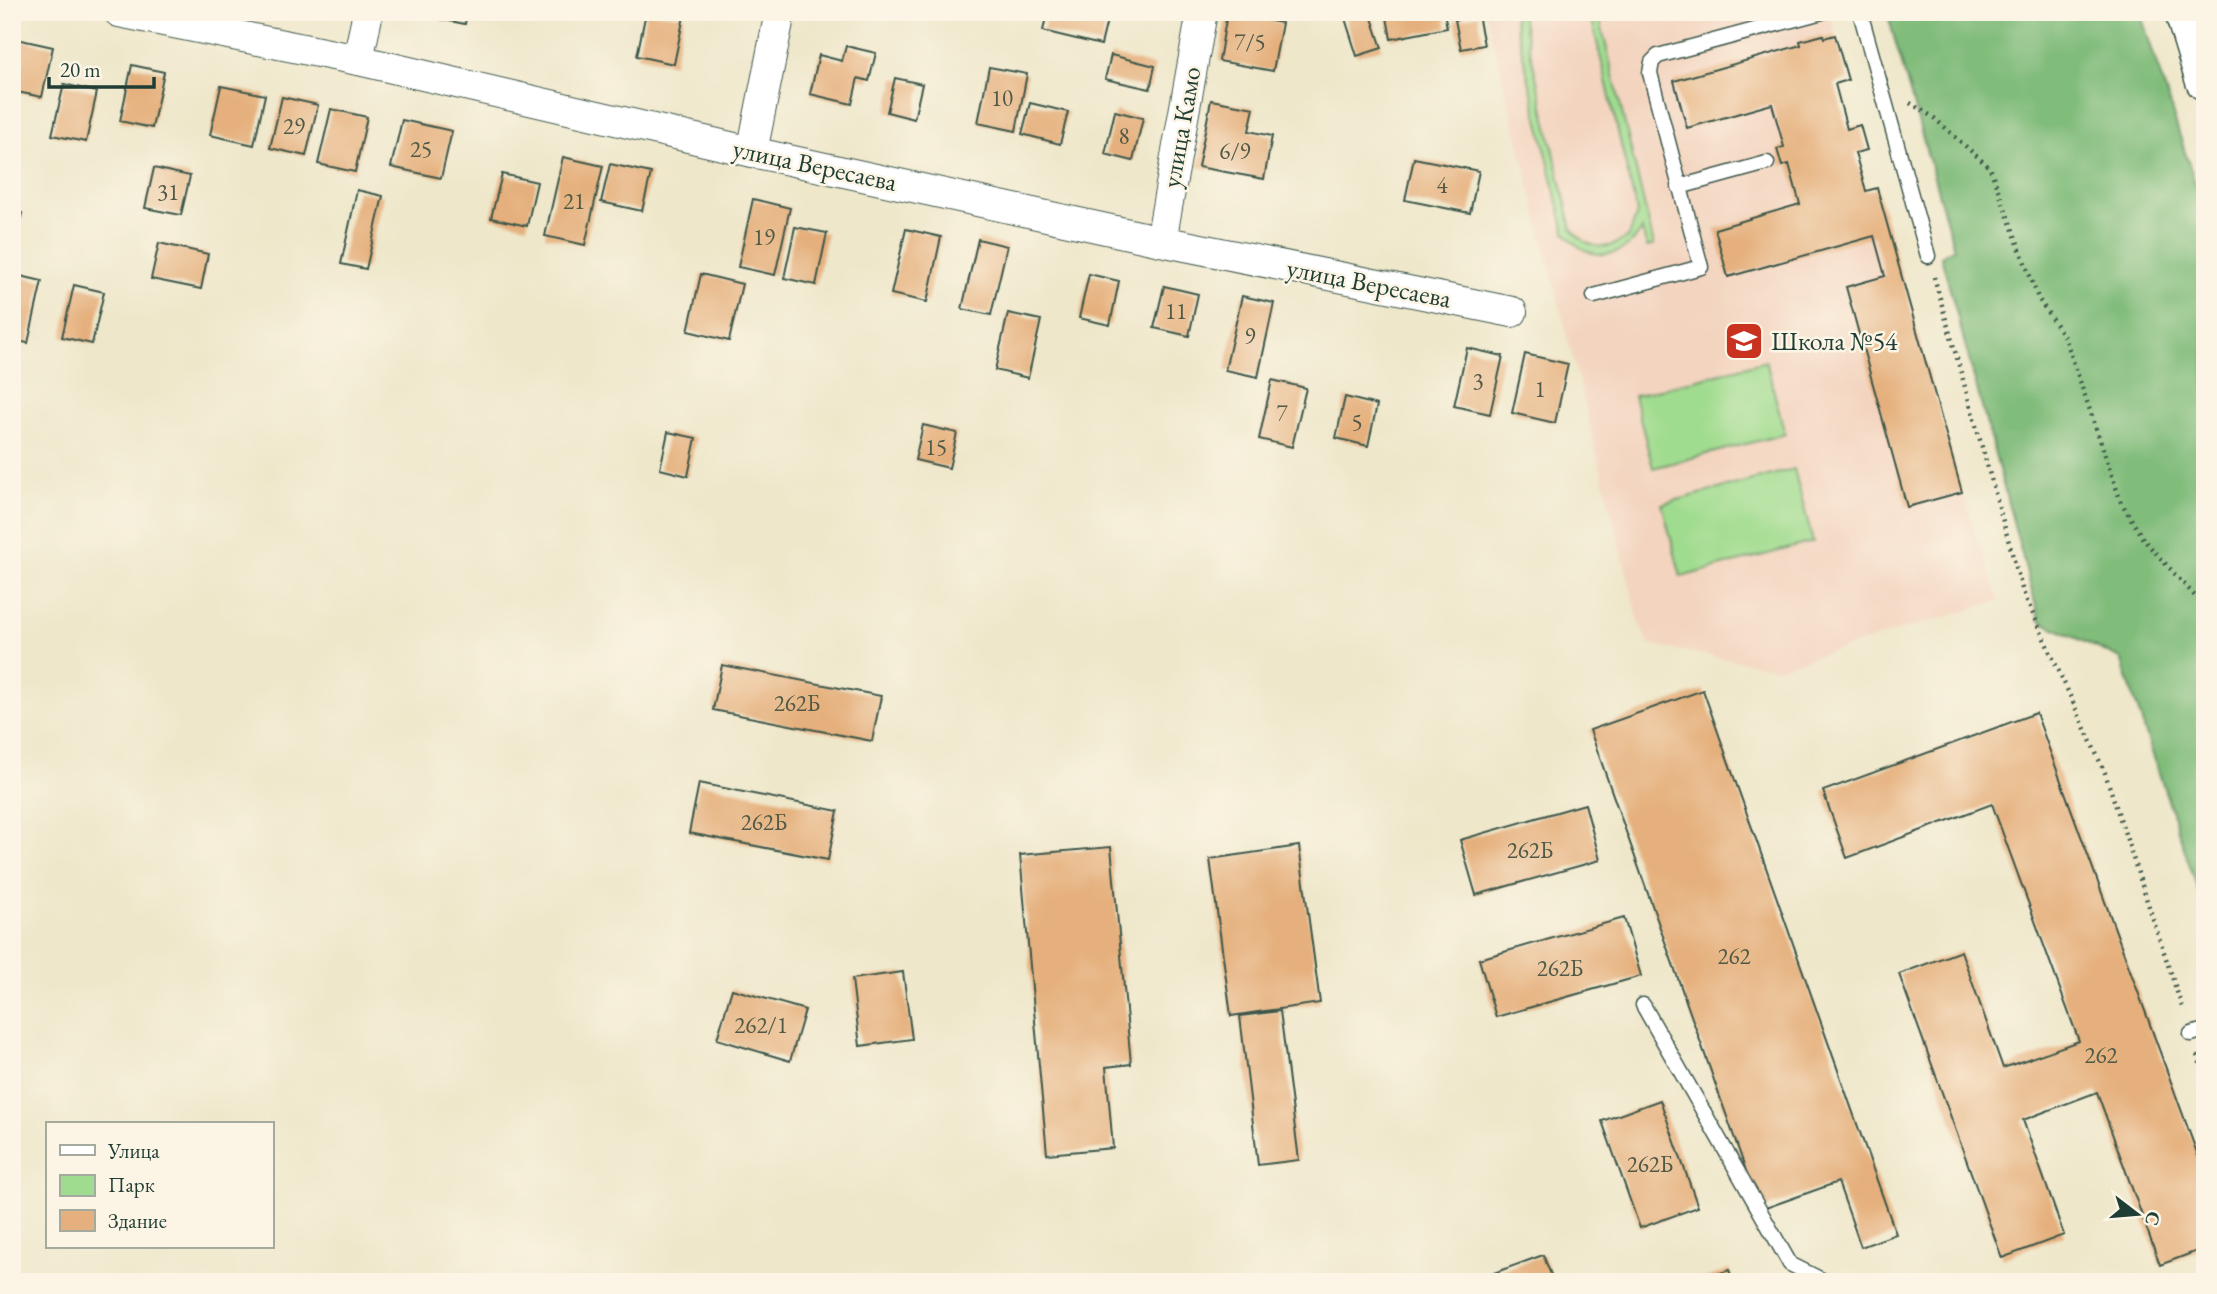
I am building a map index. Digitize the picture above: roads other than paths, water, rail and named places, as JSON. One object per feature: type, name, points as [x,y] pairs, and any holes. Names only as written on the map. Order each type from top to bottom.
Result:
[{"type":"main road","points":[[2184,12],[2205,81]]},
{"type":"street","name":"улица Вересаева","points":[[119,12],[358,60],[752,152],[1161,241],[1512,312]]},
{"type":"street","points":[[358,60],[368,12]]},
{"type":"street","points":[[752,152],[780,12]]},
{"type":"street","name":"улица Камо","points":[[1161,241],[1202,12]]},
{"type":"lane","points":[[1594,296],[1700,267],[1650,73],[1652,62],[1658,56],[1822,12]]},
{"type":"lane","points":[[1860,12],[1928,256]]},
{"type":"lane","points":[[1679,187],[1767,163]]},
{"type":"lane","points":[[1643,1005],[1790,1264],[1826,1282]]},
{"type":"place","name":"Школа №54","points":[[1744,341]]}]
